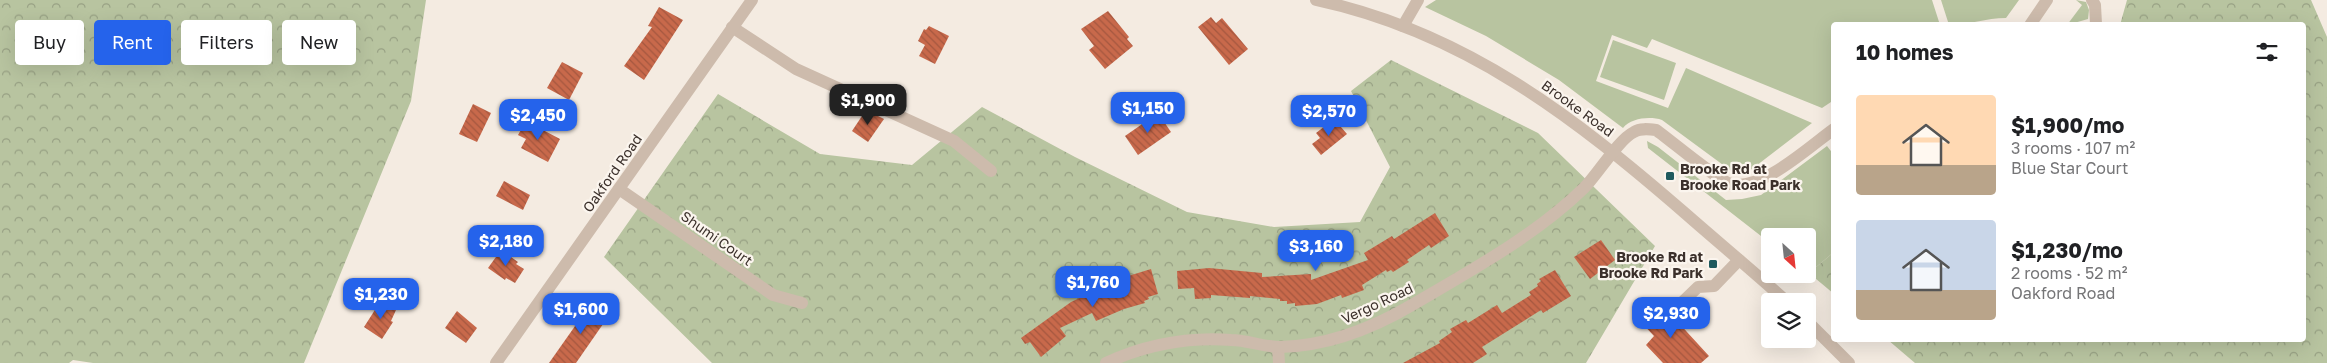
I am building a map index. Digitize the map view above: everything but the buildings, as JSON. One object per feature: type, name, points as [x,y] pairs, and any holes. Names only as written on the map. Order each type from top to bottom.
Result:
[{"type":"street","name":"Oakford Road","points":[[496,363],[752,0]]},
{"type":"street","name":"Brooke Road","points":[[1316,0],[1337,4],[1403,26],[1466,54],[1520,85],[1568,116],[1614,152],[1777,293]]},
{"type":"street","points":[[1403,26],[1418,0]]},
{"type":"street","points":[[2032,22],[2047,0]]},
{"type":"street","points":[[2092,0],[2095,5],[2096,22]]},
{"type":"street","points":[[732,27],[796,69],[954,140],[991,172]]},
{"type":"street","name":"Vergo Road","points":[[1106,363],[1132,351],[1183,341],[1232,340],[1278,347],[1312,344],[1360,331],[1410,307],[1473,268],[1564,207],[1589,183],[1633,132],[1644,128],[1656,130],[1729,184],[1745,186],[1764,179],[1831,131]]},
{"type":"street","name":"Shumi Court","points":[[619,189],[773,295],[802,304]]},
{"type":"street","points":[[1670,314],[1698,288],[1714,286],[1739,260]]},
{"type":"street","points":[[1816,330],[1849,363]]},
{"type":"street","points":[[1278,347],[1279,363]]},
{"type":"green space","points":[[0,0],[426,0],[411,101],[304,363],[93,363],[73,360],[69,363],[0,363]]},
{"type":"green space","points":[[1436,0],[1932,0],[1939,22],[1831,22],[1831,102],[1822,108],[1652,39],[1647,48],[1612,35],[1596,81],[1668,108],[1686,68],[1812,123],[1748,172],[1734,173],[1662,120],[1652,118],[1636,120],[1623,128],[1559,80],[1486,36],[1425,7]]},
{"type":"green space","points":[[1941,0],[2019,0],[2006,18],[1975,22],[1948,22]]},
{"type":"green space","points":[[2076,0],[2086,2],[2089,10],[2088,19],[2069,22],[2082,5]]},
{"type":"green space","points":[[2127,0],[2311,0],[2327,37],[2327,363],[1915,363],[1890,342],[2306,342],[2306,22],[2121,22]]},
{"type":"green space","points":[[1613,40],[1676,63],[1664,100],[1600,77]]},
{"type":"green space","points":[[1391,60],[1538,133],[1655,246],[1586,363],[712,363],[604,257],[718,94],[820,154],[912,165],[982,107],[1075,157],[1187,212],[1274,227],[1360,222],[1390,167],[1351,91]]},
{"type":"green space","points":[[1647,141],[1658,147],[1726,200],[1761,195],[1827,146],[1831,151],[1831,255],[1816,267],[1816,228],[1761,228],[1761,236],[1648,148]]},
{"type":"green space","points":[[1831,255],[1831,291],[1816,279],[1816,267]]},
{"type":"place","name":"Brooke Rd at Brooke Road Park","points":[[1670,176]]},
{"type":"place","name":"Brooke Rd at Brooke Rd Park","points":[[1713,264]]}]
